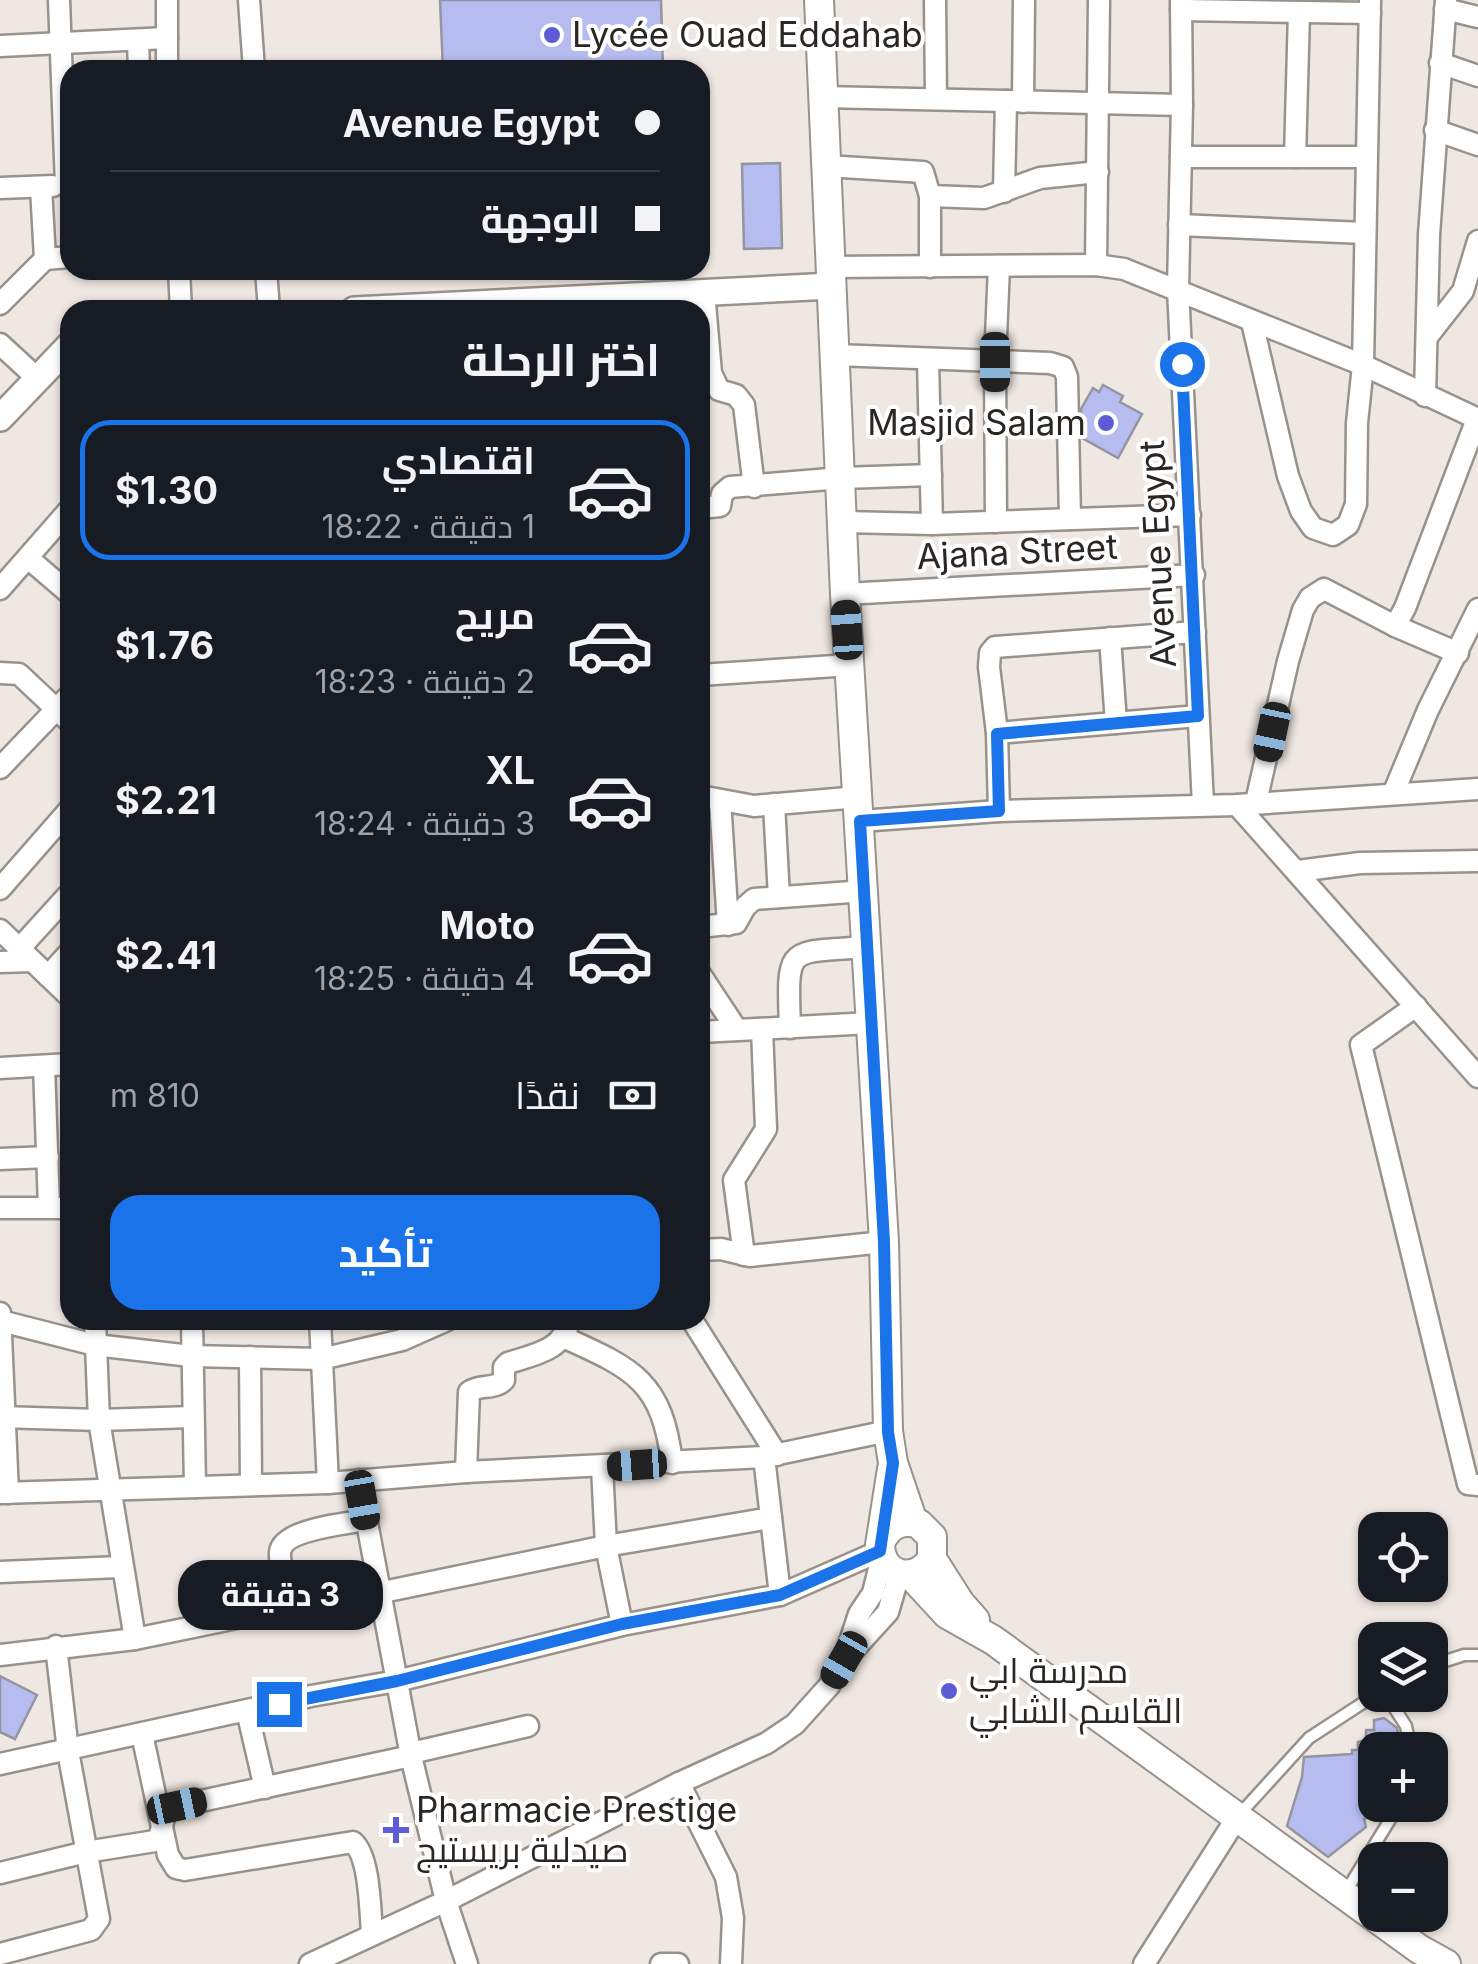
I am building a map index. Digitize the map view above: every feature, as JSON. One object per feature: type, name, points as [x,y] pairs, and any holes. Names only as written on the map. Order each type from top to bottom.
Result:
[{"type":"main road","points":[[819,0],[845,594],[868,947],[884,1242],[888,1432],[898,1559]]},
{"type":"main road","points":[[893,1463],[913,1522]]},
{"type":"main road","points":[[898,1559],[932,1537],[924,1527],[913,1522],[894,1524],[898,1559],[960,1603],[993,1640],[1426,1956],[1446,1964]]},
{"type":"street","points":[[59,0],[61,60]]},
{"type":"street","points":[[167,0],[168,60]]},
{"type":"street","points":[[249,0],[253,60]]},
{"type":"street","points":[[935,0],[936,98]]},
{"type":"street","points":[[1004,192],[1024,0]]},
{"type":"street","points":[[1096,266],[1099,0]]},
{"type":"street","points":[[1425,396],[1435,130],[1446,4],[1478,17]]},
{"type":"street","points":[[1181,5],[1299,12],[1370,6],[1363,365],[1357,423],[1356,504],[1343,531],[1327,536],[1306,520],[1294,497],[1252,322]]},
{"type":"street","name":"Avenue Egypt","points":[[1181,5],[1178,290],[1202,805]]},
{"type":"street","points":[[1295,157],[1299,12]]},
{"type":"street","points":[[0,46],[168,38]]},
{"type":"street","points":[[138,41],[138,60]]},
{"type":"street","points":[[1440,64],[1478,76]]},
{"type":"street","points":[[822,96],[1182,105]]},
{"type":"street","points":[[1435,130],[1478,144]]},
{"type":"street","points":[[1181,158],[1366,157]]},
{"type":"street","points":[[826,166],[922,172],[930,196],[930,266]]},
{"type":"street","points":[[930,196],[984,198],[1040,178],[1098,172]]},
{"type":"street","points":[[0,188],[60,186]]},
{"type":"street","points":[[41,187],[45,259]]},
{"type":"street","points":[[1179,225],[1365,232]]},
{"type":"street","points":[[1427,337],[1463,290],[1478,241]]},
{"type":"street","points":[[0,304],[45,259],[60,258]]},
{"type":"street","points":[[656,300],[930,266],[1096,266],[1124,269],[1363,365],[1478,419],[1395,626]]},
{"type":"street","points":[[996,522],[998,266]]},
{"type":"street","points":[[704,292],[704,300]]},
{"type":"street","points":[[0,344],[37,378]]},
{"type":"street","points":[[0,418],[60,355]]},
{"type":"street","points":[[835,356],[1056,364],[1065,369],[1070,519]]},
{"type":"street","points":[[928,360],[932,524]]},
{"type":"street","points":[[710,379],[719,390],[736,395],[744,404],[754,486]]},
{"type":"street","points":[[710,507],[720,506],[726,489],[842,478],[931,475]]},
{"type":"street","points":[[842,522],[932,524],[1190,515]]},
{"type":"street","points":[[0,589],[60,521]]},
{"type":"street","points":[[28,558],[60,585]]},
{"type":"street","name":"Ajana Street","points":[[845,594],[1194,575]]},
{"type":"street","points":[[1247,803],[1303,610],[1310,598],[1324,590],[1458,653]]},
{"type":"street","points":[[1394,794],[1428,710],[1478,609]]},
{"type":"street","points":[[999,811],[997,734],[989,667],[995,647],[1195,632]]},
{"type":"street","points":[[1110,638],[1116,723]]},
{"type":"street","points":[[710,674],[850,666]]},
{"type":"street","points":[[0,674],[19,674],[60,704]]},
{"type":"street","points":[[0,768],[60,713]]},
{"type":"street","points":[[997,734],[1198,716]]},
{"type":"street","points":[[728,925],[710,798],[744,806],[999,811],[1247,803],[1478,789]]},
{"type":"street","points":[[1247,803],[1298,871],[1478,1077]]},
{"type":"street","points":[[774,804],[778,897]]},
{"type":"street","points":[[0,889],[60,820]]},
{"type":"street","points":[[1298,871],[1360,863],[1478,861]]},
{"type":"street","points":[[710,926],[738,921],[751,900],[864,891]]},
{"type":"street","points":[[0,962],[26,955],[60,906]]},
{"type":"street","points":[[0,930],[60,987]]},
{"type":"street","points":[[790,1028],[788,970],[796,957],[806,952],[868,947]]},
{"type":"street","points":[[48,976],[60,963]]},
{"type":"street","points":[[710,989],[737,1030]]},
{"type":"street","points":[[1416,1006],[1361,1045],[1468,1484],[1478,1485]]},
{"type":"street","points":[[710,1031],[871,1023]]},
{"type":"street","points":[[744,1255],[734,1180],[766,1129],[762,1029]]},
{"type":"street","points":[[0,1068],[60,1065]]},
{"type":"street","points":[[0,1208],[59,1207],[48,1147],[44,1066]]},
{"type":"street","points":[[0,1159],[60,1141]]},
{"type":"street","points":[[710,1249],[744,1255],[884,1242]]},
{"type":"street","points":[[0,1310],[4,1493],[328,1483],[770,1456],[888,1432]]},
{"type":"street","points":[[1,1321],[95,1344],[191,1356],[322,1359],[402,1340],[424,1330]]},
{"type":"street","points":[[95,1330],[99,1420],[135,1640]]},
{"type":"street","points":[[192,1330],[195,1487]]},
{"type":"street","points":[[321,1330],[328,1483]]},
{"type":"street","points":[[466,1472],[469,1392],[502,1383],[508,1363],[538,1354],[565,1330]]},
{"type":"street","points":[[568,1330],[631,1372],[656,1397],[666,1424],[672,1462]]},
{"type":"street","points":[[698,1330],[770,1456],[771,1518],[780,1595]]},
{"type":"street","points":[[250,1357],[251,1485]]},
{"type":"street","points":[[2,1417],[193,1417]]},
{"type":"street","points":[[602,1467],[606,1546],[622,1624]]},
{"type":"street","points":[[358,1480],[411,1754],[446,1902],[467,1964]]},
{"type":"street","points":[[0,1655],[135,1640],[606,1546],[771,1518]]},
{"type":"street","points":[[294,1606],[280,1555],[285,1542],[298,1534],[366,1520]]},
{"type":"street","points":[[0,1764],[397,1681],[622,1624],[780,1595],[898,1559]]},
{"type":"street","points":[[310,1964],[446,1902],[679,1783],[767,1743],[795,1724],[829,1686],[844,1660],[860,1614],[898,1559]]},
{"type":"street","points":[[0,1572],[120,1566]]},
{"type":"street","points":[[0,1954],[96,1928],[100,1914],[68,1751],[56,1646]]},
{"type":"street","points":[[247,1711],[265,1788]]},
{"type":"street","points":[[0,1872],[86,1852],[155,1842],[162,1821],[173,1807],[528,1726]]},
{"type":"street","points":[[142,1734],[170,1859],[182,1870],[354,1842],[364,1864],[372,1933]]},
{"type":"street","points":[[679,1783],[726,1877],[733,1918],[731,1964]]},
{"type":"street","points":[[1144,1964],[1236,1818]]},
{"type":"street","points":[[661,1964],[678,1964]]},
{"type":"lane","points":[[1448,1660],[1478,1655]]},
{"type":"lane","points":[[1236,1818],[1309,1738],[1358,1707]]},
{"type":"lane","points":[[1344,1894],[1388,1822]]},
{"type":"building","name":"Lycée Ouad Eddahab","points":[[440,0],[661,0],[663,60],[443,60]]},
{"type":"building","points":[[780,163],[782,248],[744,249],[742,164]]},
{"type":"building","name":"Masjid Salam","points":[[1103,385],[1123,396],[1120,402],[1142,414],[1118,458],[1082,438],[1081,409],[1093,388],[1099,392]]},
{"type":"building","points":[[0,1676],[37,1695],[15,1739],[0,1732]]},
{"type":"building","points":[[1384,1718],[1398,1732],[1366,1732],[1374,1730],[1374,1720]]},
{"type":"building","points":[[1352,1750],[1358,1750],[1358,1822],[1365,1822],[1366,1827],[1328,1857],[1287,1826],[1304,1757],[1352,1754]]},
{"type":"place","name":"Lycée Ouad Eddahab","points":[[552,35]]},
{"type":"place","name":"Masjid Salam","points":[[1106,423]]},
{"type":"place","name":"مدرسة ابي القاسم الشابي","points":[[949,1691]]},
{"type":"place","name":"Pharmacie Prestige صيدلية بريستيج","points":[[396,1830]]},
{"type":"route","points":[[279,1704],[397,1681],[622,1624],[780,1595],[880,1551],[893,1463],[888,1432],[884,1242],[860,821],[999,811],[997,734],[1198,716],[1182,364]]}]
